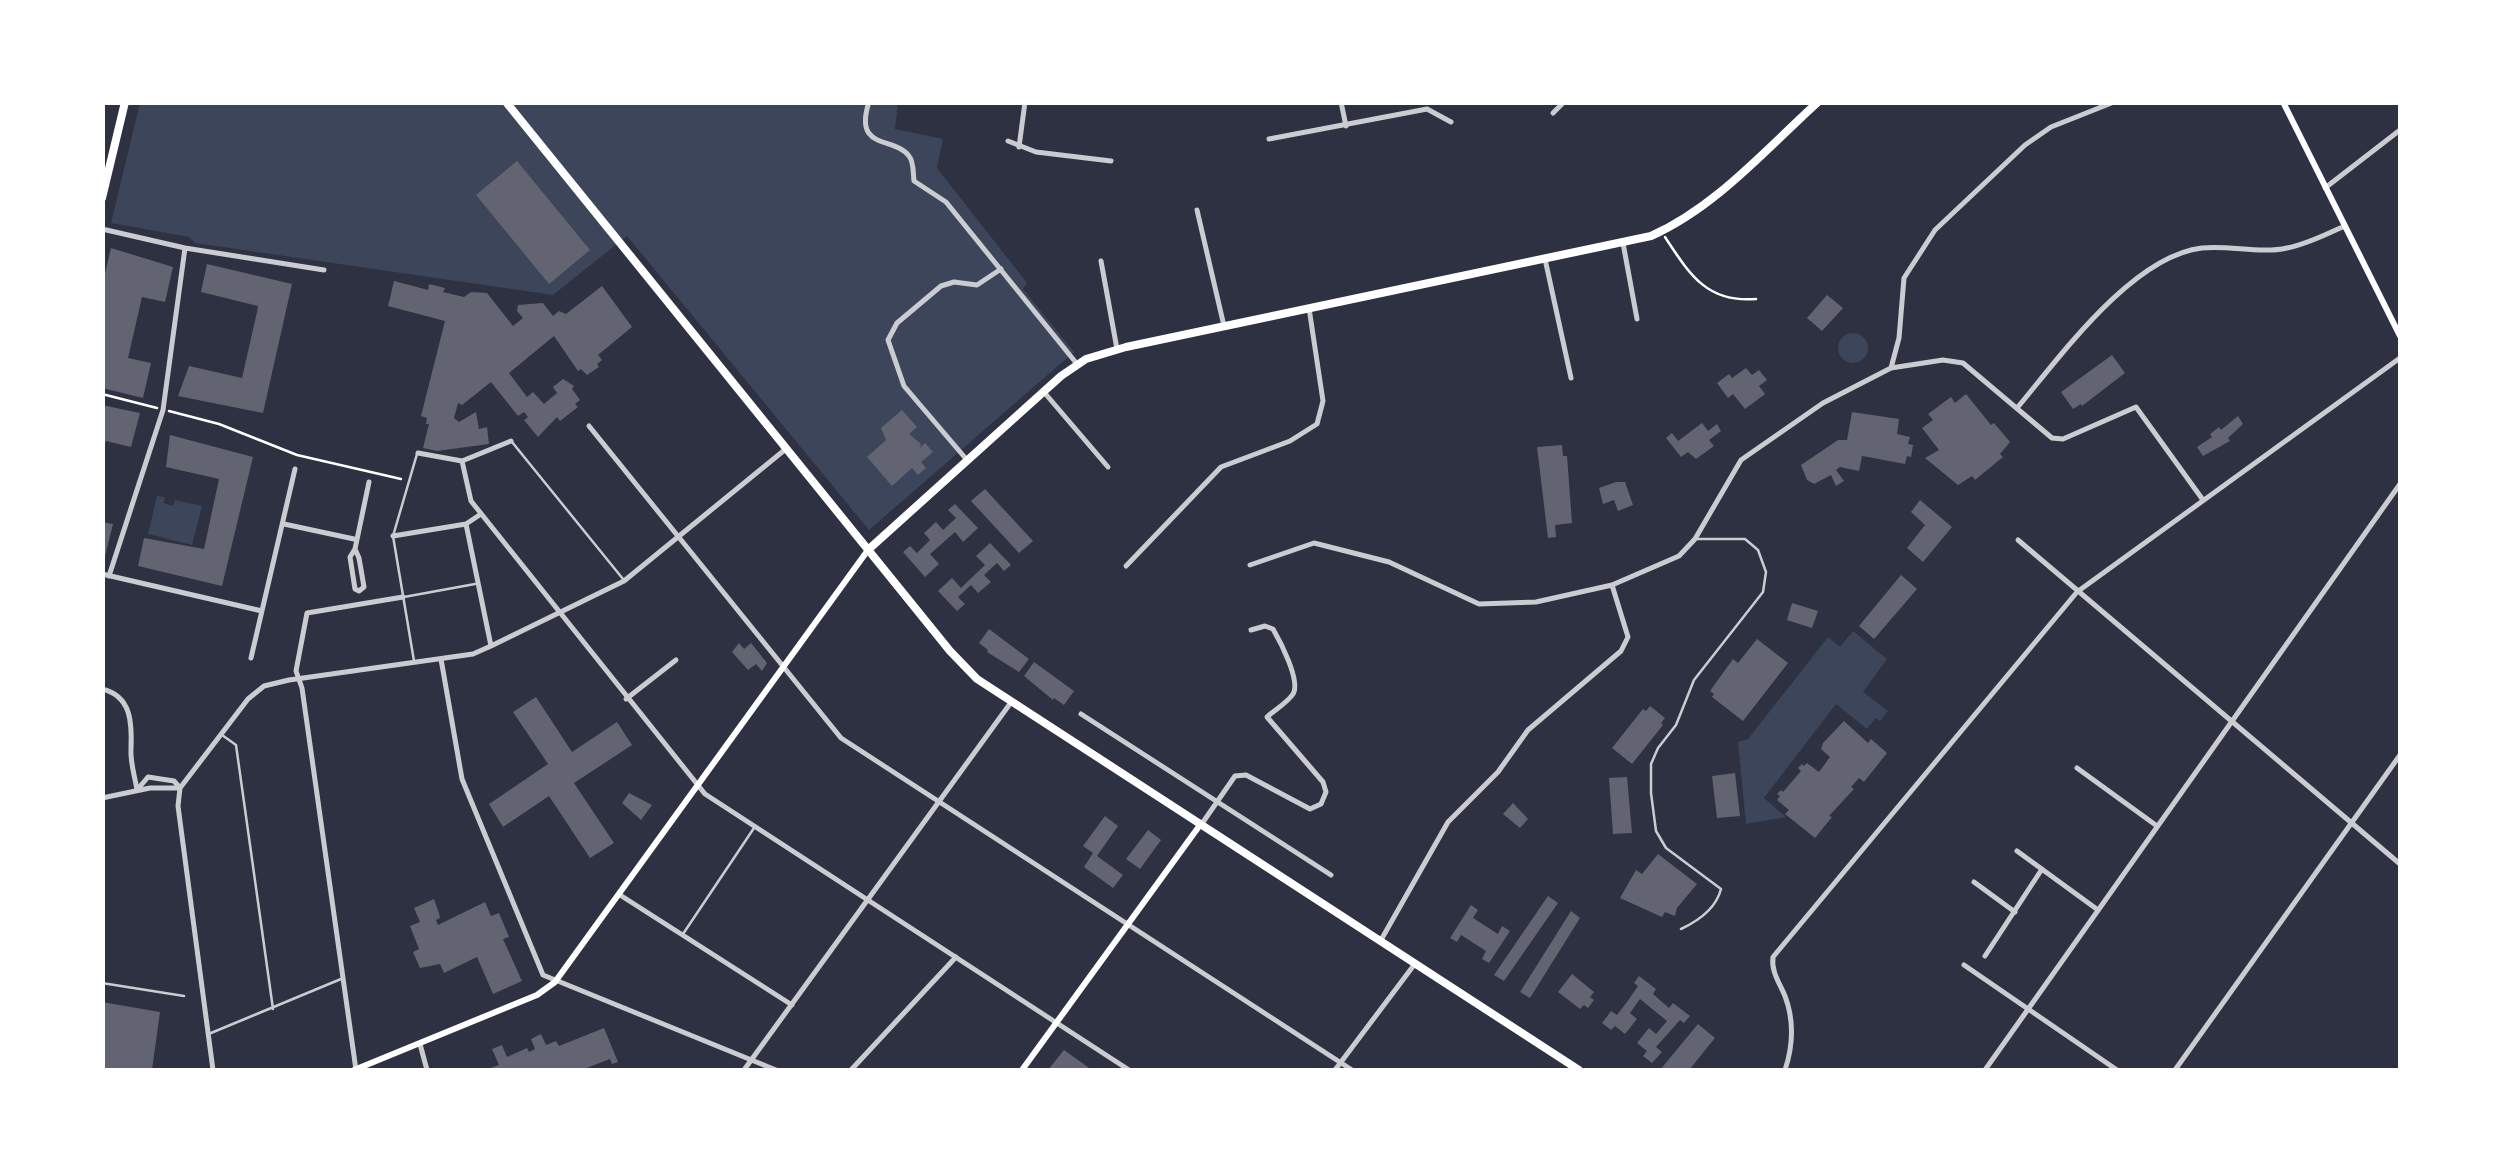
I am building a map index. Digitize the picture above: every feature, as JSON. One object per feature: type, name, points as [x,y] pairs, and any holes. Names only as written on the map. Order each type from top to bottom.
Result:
[{"type":"main road","points":[[102,198],[125,102]]},
{"type":"main road","points":[[506,102],[977,679],[1579,1070]]},
{"type":"main road","points":[[355,1070],[537,995],[556,982],[869,549],[1078,364],[1117,349],[1623,243],[1662,231],[1704,206],[1818,102]]},
{"type":"main road","points":[[2283,102],[2400,336]]},
{"type":"main road","points":[[1022,1070],[1200,826]]},
{"type":"street","points":[[869,102],[866,119],[871,135],[908,154],[916,182],[946,202],[1078,364]]},
{"type":"street","points":[[1019,147],[1025,102]]},
{"type":"street","points":[[1340,102],[1346,126]]},
{"type":"street","points":[[1553,113],[1564,102]]},
{"type":"street","points":[[1891,368],[1899,338],[1904,278],[1935,230],[2025,145],[2051,127],[2114,102]]},
{"type":"street","points":[[1270,139],[1426,109],[1451,122]]},
{"type":"street","points":[[2325,188],[2400,130]]},
{"type":"street","points":[[1008,141],[1019,147],[1110,161]]},
{"type":"street","points":[[1197,210],[1224,326]]},
{"type":"street","points":[[2018,408],[2101,310],[2127,286],[2161,264],[2204,248],[2284,249],[2345,226]]},
{"type":"street","points":[[102,229],[185,248],[324,270]]},
{"type":"street","points":[[1623,243],[1638,319]]},
{"type":"street","points":[[185,248],[162,410],[106,575],[262,611]]},
{"type":"street","points":[[1545,259],[1571,378]]},
{"type":"street","points":[[1101,260],[1117,349]]},
{"type":"street","points":[[967,460],[904,386],[890,352],[888,335],[896,322],[941,286],[954,282],[977,285],[1001,269]]},
{"type":"street","points":[[1126,566],[1221,467],[1290,441],[1317,424],[1323,401],[1309,308]]},
{"type":"street","points":[[1785,1070],[1792,1030],[1786,1000],[1771,966],[1772,956],[2077,592],[2400,358]]},
{"type":"street","points":[[1250,565],[1314,543],[1389,562],[1478,604],[1536,602],[1612,586],[1680,556],[1695,539],[1741,460],[1823,403],[1891,368],[1944,360],[1963,363],[2052,438],[2063,439],[2136,407],[2203,500]]},
{"type":"street","points":[[1044,391],[1108,467]]},
{"type":"street","points":[[589,426],[841,738],[1352,1070]]},
{"type":"street","points":[[418,453],[462,461],[511,441]]},
{"type":"street","points":[[213,1070],[178,806],[180,788],[254,692],[299,679],[472,654],[490,646],[624,580],[787,448]]},
{"type":"street","points":[[462,461],[471,501],[696,786],[1129,1070]]},
{"type":"street","points":[[251,658],[295,469]]},
{"type":"street","points":[[354,548],[364,588],[359,591],[355,590],[350,557],[369,482]]},
{"type":"street","points":[[1984,1070],[2400,484]]},
{"type":"street","points":[[393,536],[466,524],[481,514]]},
{"type":"street","points":[[284,524],[355,539]]},
{"type":"street","points":[[466,524],[490,646]]},
{"type":"street","points":[[2018,540],[2400,864]]},
{"type":"street","points":[[1379,942],[1448,822],[1498,772],[1528,730],[1621,651],[1628,638],[1612,586]]},
{"type":"street","points":[[355,1070],[296,671],[308,613],[403,597]]},
{"type":"street","points":[[1200,826],[1231,780],[1246,775],[1310,809],[1322,804],[1326,792],[1323,782],[1268,717],[1293,694],[1296,684],[1282,645],[1274,629],[1265,626],[1251,630]]},
{"type":"street","points":[[441,659],[462,778],[544,976],[776,1070]]},
{"type":"street","points":[[626,699],[676,660]]},
{"type":"street","points":[[102,689],[115,692],[124,700],[134,735],[130,749],[137,790]]},
{"type":"street","points":[[744,1070],[1012,701]]},
{"type":"street","points":[[1081,714],[1331,875]]},
{"type":"street","points":[[2174,1070],[2400,755]]},
{"type":"street","points":[[2076,768],[2157,826]]},
{"type":"street","points":[[102,798],[137,790],[180,788]]},
{"type":"street","points":[[2017,852],[2098,910]]},
{"type":"street","points":[[1985,956],[2042,868]]},
{"type":"street","points":[[1974,882],[2014,912]]},
{"type":"street","points":[[620,896],[792,1005]]},
{"type":"street","points":[[851,1070],[956,957]]},
{"type":"street","points":[[1334,1070],[1414,965]]},
{"type":"street","points":[[1964,965],[2117,1070]]},
{"type":"street","points":[[420,1044],[426,1070]]},
{"type":"lane","points":[[511,441],[624,580]]},
{"type":"lane","points":[[414,662],[393,536],[418,453]]},
{"type":"lane","points":[[1681,929],[1699,921],[1719,898],[1721,889],[1666,848],[1656,831],[1652,764],[1658,748],[1676,725],[1694,680],[1763,592],[1766,572],[1758,550],[1744,539],[1695,539]]},
{"type":"lane","points":[[403,597],[479,584]]},
{"type":"lane","points":[[221,735],[236,746],[273,1008]]},
{"type":"lane","points":[[682,935],[755,826]]},
{"type":"lane","points":[[209,1033],[341,979]]},
{"type":"lane","points":[[102,983],[184,996]]},
{"type":"path","points":[[1662,231],[1700,284],[1730,299],[1756,299]]},
{"type":"path","points":[[102,394],[219,424],[297,455],[407,481]]},
{"type":"shaded area","points":[[140,103],[898,103],[895,129],[943,139],[937,168],[1027,283],[1023,289],[1074,352],[869,530],[627,236],[553,295],[195,243],[189,237],[111,223]]},
{"type":"shaded area","points":[[1853,333],[1863,338],[1868,348],[1863,358],[1853,363],[1843,358],[1838,348],[1843,338]]},
{"type":"shaded area","points":[[157,496],[165,497],[164,503],[173,506],[175,500],[202,506],[192,545],[148,534]]},
{"type":"shaded area","points":[[1853,631],[1887,659],[1863,692],[1888,711],[1867,729],[1836,704],[1764,798],[1786,817],[1746,824],[1738,742],[1748,739],[1828,637],[1840,647]]},
{"type":"building","points":[[517,161],[590,250],[549,284],[476,195]]},
{"type":"building","points":[[111,248],[173,267],[165,302],[142,297],[128,358],[151,363],[143,398],[102,388],[102,286]]},
{"type":"building","points":[[207,264],[292,284],[263,413],[178,396],[189,366],[242,378],[257,312],[258,306],[201,292]]},
{"type":"building","points":[[394,281],[428,290],[429,284],[464,297],[471,292],[487,293],[513,326],[523,318],[517,311],[518,305],[543,303],[553,316],[559,311],[566,314],[602,286],[632,327],[598,355],[602,360],[597,364],[599,367],[587,375],[581,369],[578,371],[554,336],[509,373],[527,397],[533,392],[544,404],[557,393],[553,387],[563,379],[574,386],[572,389],[580,400],[575,404],[578,407],[560,421],[557,417],[538,437],[524,420],[528,417],[524,412],[518,416],[491,382],[462,405],[458,403],[454,418],[459,422],[476,412],[479,429],[487,427],[489,444],[437,451],[423,448],[429,424],[421,416],[445,321],[388,306]]},
{"type":"building","points":[[1827,295],[1843,308],[1822,331],[1807,318]]},
{"type":"building","points":[[2112,355],[2125,373],[2073,409],[2061,392]]},
{"type":"building","points":[[1746,368],[1752,375],[1759,370],[1767,380],[1759,386],[1765,394],[1745,409],[1733,394],[1728,398],[1717,383]]},
{"type":"building","points":[[1966,394],[2010,442],[2000,454],[2003,457],[1975,480],[1972,476],[1958,485],[1925,458],[1939,450],[1922,428],[1933,420],[1928,414],[1951,397],[1955,403]]},
{"type":"building","points":[[102,405],[140,413],[131,447],[106,441],[102,450]]},
{"type":"building","points":[[902,410],[917,427],[909,434],[921,444],[920,448],[925,443],[933,452],[921,462],[926,468],[918,475],[912,468],[892,486],[867,457],[886,440],[881,428]]},
{"type":"building","points":[[1852,412],[1899,419],[1897,434],[1910,437],[1911,457],[1907,456],[1905,464],[1862,456],[1859,471],[1840,467],[1836,470],[1844,481],[1836,486],[1831,475],[1814,484],[1807,480],[1801,465],[1838,440],[1847,440]]},
{"type":"building","points":[[2238,416],[2243,424],[2228,438],[2230,441],[2203,456],[2197,447]]},
{"type":"building","points":[[1702,423],[1708,431],[1717,424],[1721,431],[1709,440],[1714,446],[1696,459],[1688,452],[1681,457],[1666,438],[1672,433],[1678,441]]},
{"type":"building","points":[[170,435],[253,457],[222,586],[138,566],[144,538],[204,549],[219,479],[166,467]]},
{"type":"building","points":[[1562,445],[1563,456],[1567,456],[1572,523],[1555,525],[1556,537],[1548,538],[1537,447]]},
{"type":"building","points":[[1625,482],[1633,505],[1618,511],[1614,500],[1603,504],[1599,488]]},
{"type":"building","points":[[985,489],[1033,541],[1019,553],[971,501]]},
{"type":"building","points":[[1920,500],[1952,527],[1923,562],[1907,548],[1925,525],[1911,512]]},
{"type":"building","points":[[955,504],[978,528],[963,542],[955,532],[930,554],[939,564],[925,577],[903,552],[910,546],[917,553],[930,540],[924,533],[936,522],[943,530],[956,518],[948,510]]},
{"type":"building","points":[[102,522],[113,524],[104,560],[102,560]]},
{"type":"building","points":[[990,543],[1011,565],[1004,571],[997,563],[984,575],[991,582],[978,593],[971,585],[958,597],[965,604],[957,611],[938,591],[952,578],[961,588],[985,565],[976,556]]},
{"type":"building","points":[[1901,575],[1917,589],[1874,639],[1859,626]]},
{"type":"building","points":[[1792,603],[1818,611],[1812,628],[1787,620]]},
{"type":"building","points":[[989,629],[1029,659],[1019,672],[979,643]]},
{"type":"building","points":[[1757,639],[1788,663],[1743,721],[1712,697],[1710,691],[1733,659],[1738,663]]},
{"type":"building","points":[[739,643],[744,649],[751,643],[767,663],[762,671],[756,664],[748,670],[732,652]]},
{"type":"building","points":[[1034,662],[1074,691],[1064,705],[1024,676]]},
{"type":"building","points":[[536,697],[572,752],[617,722],[632,745],[574,783],[614,843],[590,858],[549,796],[503,827],[489,804],[548,764],[513,712]]},
{"type":"building","points":[[1650,706],[1665,718],[1663,725],[1632,764],[1612,748],[1643,709],[1646,711]]},
{"type":"building","points":[[1844,721],[1868,743],[1871,739],[1887,753],[1864,782],[1859,778],[1851,787],[1854,789],[1815,838],[1785,814],[1789,810],[1777,800],[1777,794],[1801,771],[1798,768],[1802,764],[1807,763],[1819,772],[1830,757],[1821,749],[1823,743]]},
{"type":"building","points":[[1735,773],[1740,816],[1717,818],[1712,776]]},
{"type":"building","points":[[1627,777],[1632,833],[1613,834],[1609,778]]},
{"type":"building","points":[[629,793],[652,805],[641,820],[622,803]]},
{"type":"building","points":[[1513,803],[1528,819],[1520,828],[1503,814]]},
{"type":"building","points":[[1105,816],[1118,826],[1097,856],[1123,875],[1113,888],[1084,867],[1093,853],[1083,846]]},
{"type":"building","points":[[1148,830],[1161,840],[1140,869],[1126,859]]},
{"type":"building","points":[[1658,854],[1697,884],[1675,916],[1665,912],[1662,917],[1620,898],[1636,870],[1642,874]]},
{"type":"building","points":[[1548,896],[1558,903],[1504,981],[1494,975]]},
{"type":"building","points":[[434,899],[440,918],[436,920],[438,925],[485,902],[491,916],[499,913],[509,937],[503,939],[522,981],[493,994],[477,957],[444,973],[440,964],[420,968],[413,952],[419,949],[410,926],[420,922],[414,908]]},
{"type":"building","points":[[1471,905],[1478,910],[1473,918],[1498,934],[1502,926],[1510,931],[1489,963],[1482,959],[1486,951],[1461,935],[1457,942],[1450,938]]},
{"type":"building","points":[[1571,911],[1580,918],[1530,998],[1520,992]]},
{"type":"building","points":[[1572,974],[1594,992],[1588,1008],[1584,1005],[1580,1009],[1558,992]]},
{"type":"building","points":[[1639,976],[1656,989],[1653,994],[1669,1008],[1673,1003],[1690,1016],[1684,1023],[1680,1020],[1656,1047],[1662,1052],[1652,1063],[1643,1056],[1647,1051],[1637,1043],[1649,1028],[1656,1034],[1667,1021],[1640,999],[1630,1013],[1637,1019],[1625,1034],[1602,1023],[1611,1011],[1617,1015],[1638,986],[1634,983]]},
{"type":"building","points":[[102,1002],[160,1012],[152,1070],[102,1070]]},
{"type":"building","points":[[1698,1024],[1715,1038],[1689,1070],[1660,1070]]},
{"type":"building","points":[[604,1028],[618,1062],[612,1064],[610,1059],[581,1070],[485,1070],[499,1065],[492,1049],[502,1045],[507,1057],[527,1048],[529,1052],[535,1049],[531,1039],[541,1034],[546,1045],[556,1041],[559,1046]]},
{"type":"building","points":[[1064,1050],[1092,1070],[1048,1070]]}]
